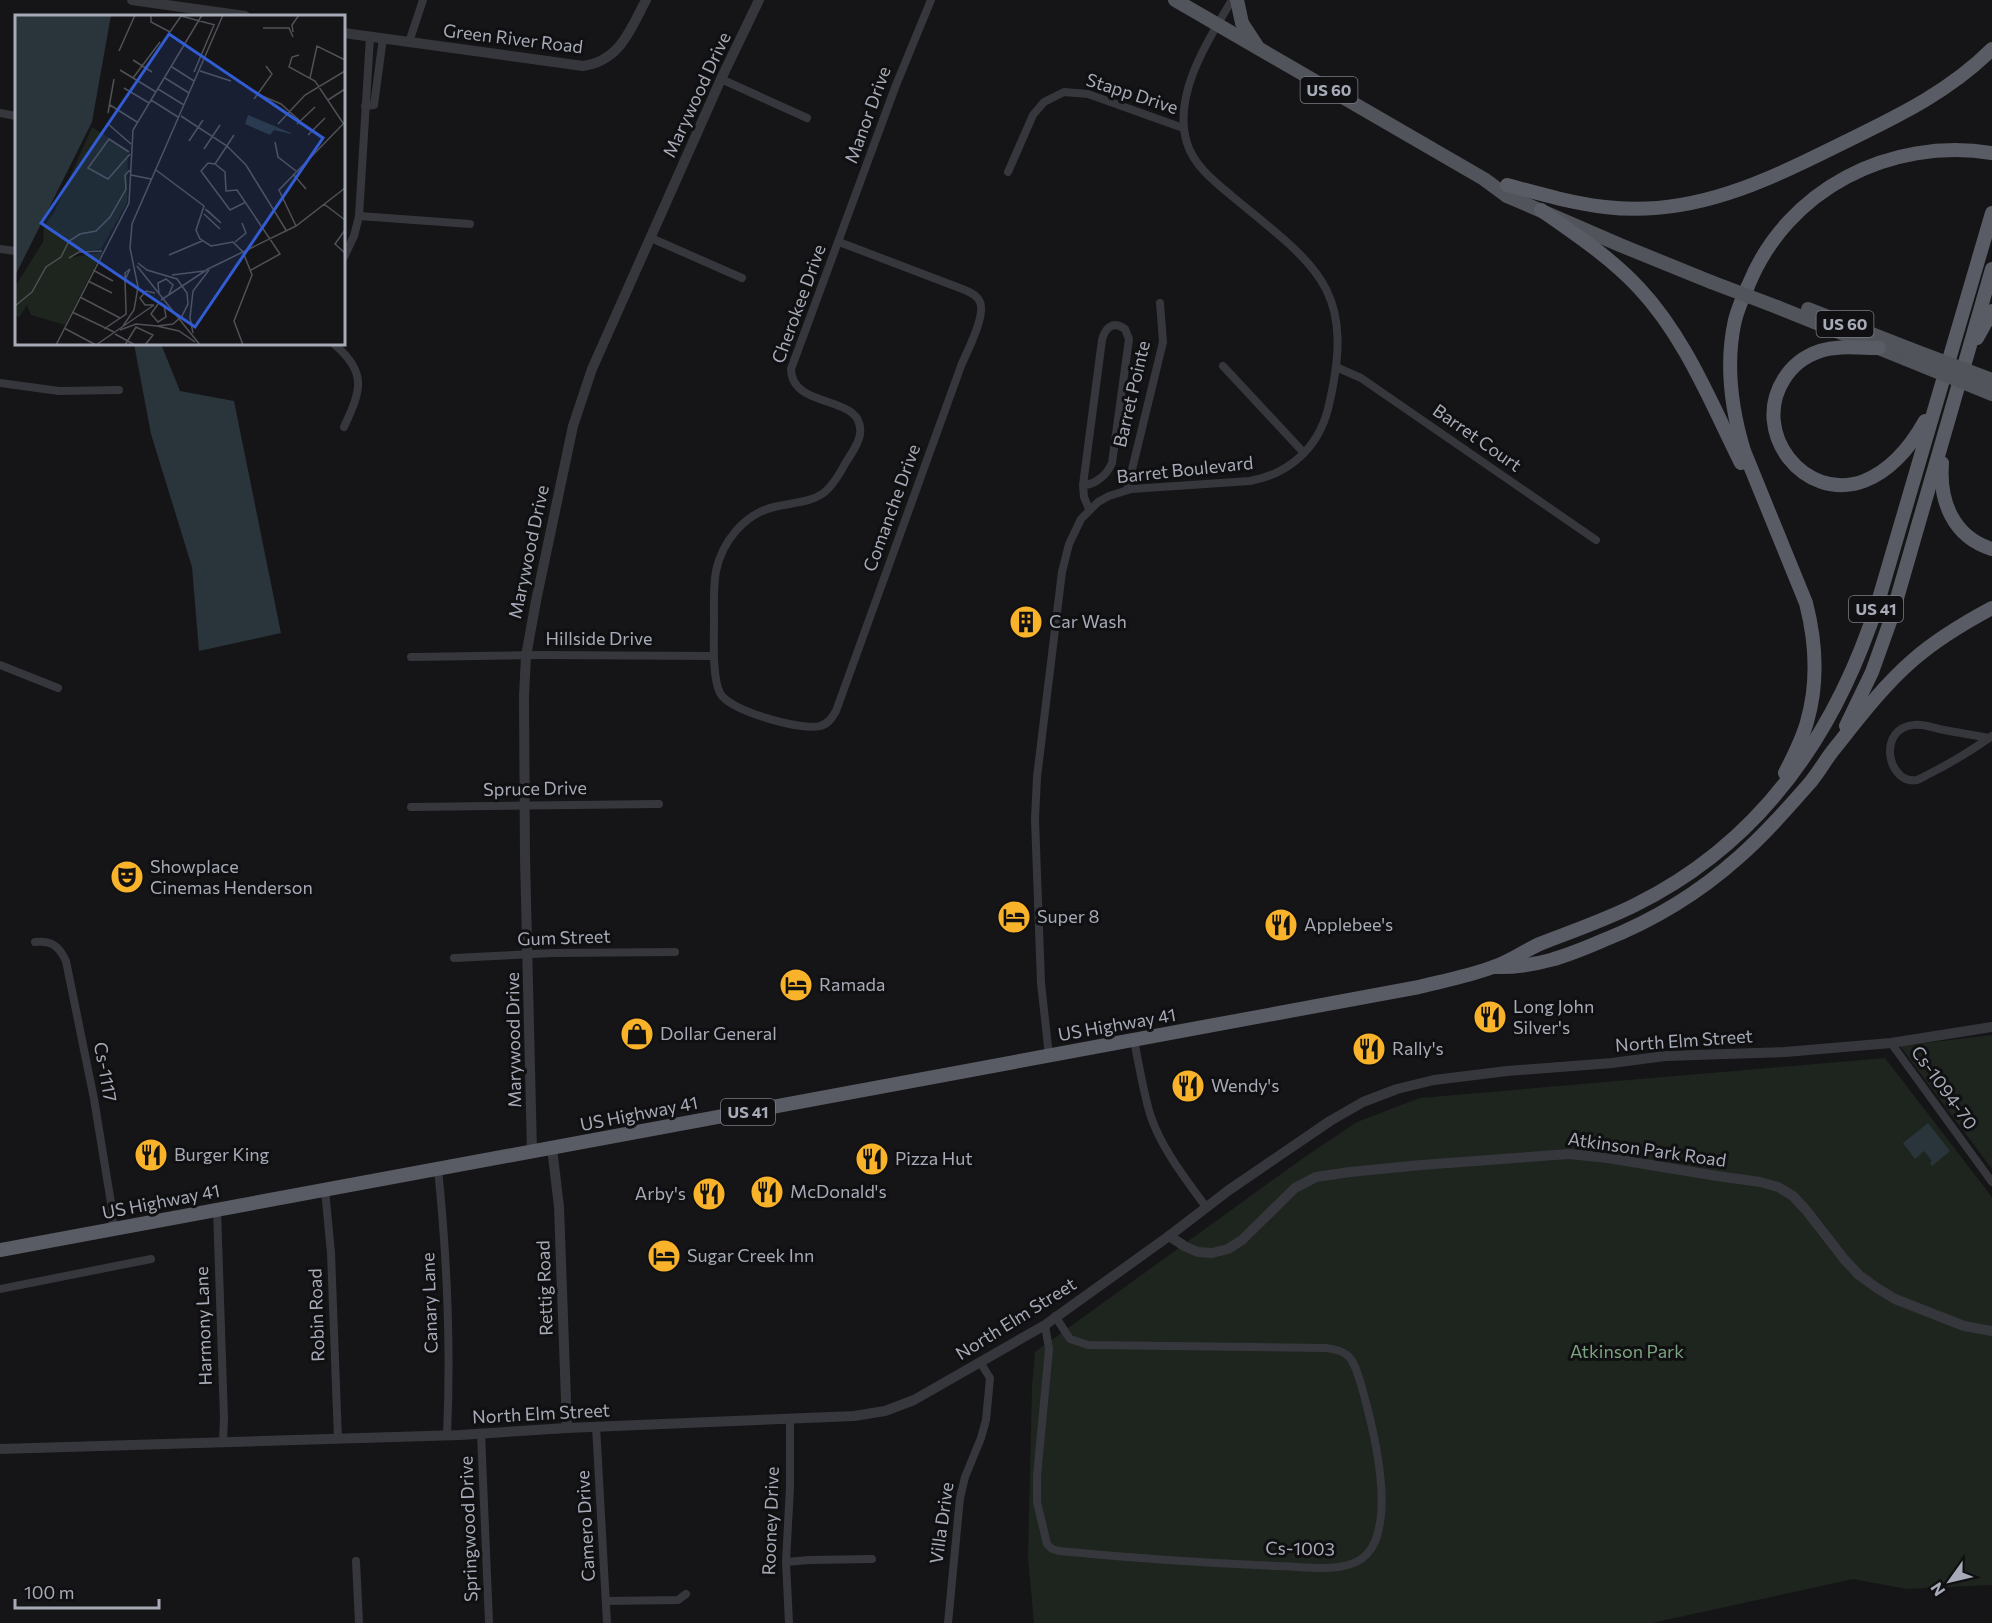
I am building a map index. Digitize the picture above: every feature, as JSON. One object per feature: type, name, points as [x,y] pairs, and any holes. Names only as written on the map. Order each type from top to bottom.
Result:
[{"type":"highway","points":[[1507,185],[1581,204],[1618,208],[1670,207],[1709,200],[1759,183],[1906,112],[1951,84],[1992,49]]},
{"type":"highway","points":[[1770,803],[1800,742],[1807,722],[1814,674],[1811,624],[1806,603],[1744,451],[1736,425],[1731,399],[1730,372],[1733,332],[1738,310],[1753,273],[1766,251],[1806,204],[1835,182],[1880,161],[1904,154],[1928,150],[1977,150],[1992,153]]},
{"type":"highway","points":[[1541,210],[1624,273],[1666,321],[1689,359],[1786,553]]},
{"type":"highway","name":"US 41","points":[[1495,967],[1522,952],[1635,905],[1694,869],[1722,848],[1770,803],[1810,749],[1827,722],[1856,664],[1878,602],[1992,213]]},
{"type":"highway","name":"US 41","points":[[1495,967],[1515,968],[1555,960],[1628,931],[1652,918],[1738,858],[1796,798],[1834,750],[1860,698],[1882,646],[1992,269]]},
{"type":"highway","points":[[1966,358],[1992,311]]},
{"type":"highway","points":[[1879,348],[1843,348],[1820,351],[1798,363],[1783,381],[1774,404],[1773,420],[1776,436],[1787,457],[1804,474],[1833,485],[1849,485],[1873,477],[1893,463],[1915,438],[1938,395]]},
{"type":"highway","points":[[1945,431],[1941,479],[1947,510],[1959,529],[1979,544],[1992,549]]},
{"type":"highway","points":[[1834,750],[1882,691],[1911,661],[1956,628],[1992,608]]},
{"type":"highway","name":"US Highway 41","points":[[0,1251],[1419,987],[1495,967]]},
{"type":"main road","name":"US 60","points":[[1175,0],[1484,179],[1507,196],[1620,245],[1714,278],[1908,354],[1992,394]]},
{"type":"main road","points":[[1237,0],[1242,23],[1263,52]]},
{"type":"main road","name":"US 60","points":[[1484,179],[1507,185],[1714,278]]},
{"type":"main road","name":"US 60","points":[[1779,303],[1879,348],[1908,354],[1992,380]]},
{"type":"street","points":[[132,0],[239,15]]},
{"type":"street","points":[[409,42],[423,0]]},
{"type":"street","name":"Green River Road","points":[[345,33],[572,66],[593,65],[608,58],[616,51],[624,41],[646,0]]},
{"type":"street","name":"Marywood Drive","points":[[532,1152],[524,805],[526,656],[536,601],[573,426],[592,369],[721,79],[759,0]]},
{"type":"street","name":"Manor Drive","points":[[839,242],[896,85],[931,0]]},
{"type":"street","name":"Barret Boulevard","points":[[1049,1056],[1041,983],[1035,824],[1037,777],[1062,572],[1074,531],[1089,509],[1109,496],[1127,490],[1250,481],[1263,479],[1286,469],[1304,453],[1317,435],[1326,415],[1336,367],[1338,327],[1334,305],[1325,285],[1295,249],[1204,172],[1191,153],[1183,128],[1187,87],[1216,25],[1232,0]]},
{"type":"street","points":[[345,255],[354,236],[359,216],[370,37]]},
{"type":"street","points":[[365,106],[374,105],[383,38]]},
{"type":"street","points":[[721,79],[807,118]]},
{"type":"street","name":"Stapp Drive","points":[[1008,172],[1033,115],[1044,102],[1064,92],[1088,94],[1183,128]]},
{"type":"street","points":[[0,113],[15,116]]},
{"type":"street","points":[[359,216],[470,224]]},
{"type":"street","points":[[651,238],[742,278]]},
{"type":"street","name":"Comanche Drive","points":[[714,656],[720,693],[724,699],[738,709],[767,718],[807,726],[822,725],[833,717],[979,321],[980,302],[974,295],[839,242]]},
{"type":"street","name":"Cherokee Drive","points":[[714,656],[716,573],[718,562],[728,543],[741,526],[757,513],[804,502],[829,489],[858,441],[860,426],[855,416],[839,405],[805,393],[794,384],[790,369],[839,242]]},
{"type":"street","points":[[0,249],[15,251]]},
{"type":"street","name":"Barret Pointe","points":[[1127,490],[1163,342],[1160,303]]},
{"type":"street","points":[[1083,485],[1088,485],[1103,477],[1109,471],[1112,463],[1129,339],[1125,329],[1117,325],[1106,329],[1102,340],[1083,485],[1084,497],[1089,509]]},
{"type":"street","points":[[335,345],[352,363],[359,385],[355,405],[344,428]]},
{"type":"street","points":[[1223,366],[1304,453]]},
{"type":"street","name":"Barret Court","points":[[1336,367],[1361,378],[1596,540]]},
{"type":"street","points":[[0,383],[59,391],[118,390]]},
{"type":"street","name":"Hillside Drive","points":[[411,657],[714,656]]},
{"type":"street","points":[[0,665],[58,688]]},
{"type":"street","points":[[1920,725],[1991,737],[1938,770],[1916,780],[1906,778],[1892,764],[1889,752],[1891,741],[1898,732],[1908,726],[1920,725]]},
{"type":"street","name":"Spruce Drive","points":[[411,807],[659,804]]},
{"type":"street","name":"Cs-1117","points":[[35,942],[52,943],[58,947],[66,961],[94,1099],[113,1230]]},
{"type":"street","name":"Gum Street","points":[[454,958],[675,952]]},
{"type":"street","name":"North Elm Street","points":[[0,1449],[447,1435],[596,1426],[790,1420],[854,1416],[885,1411],[914,1400],[1045,1325],[1206,1207],[1346,1111],[1380,1095],[1415,1083],[1485,1073],[1612,1063],[1665,1056],[1785,1052],[1891,1043],[1992,1028]]},
{"type":"street","points":[[1134,1040],[1154,1124],[1171,1156],[1206,1207]]},
{"type":"street","name":"Cs-1094-70","points":[[1891,1043],[1992,1182]]},
{"type":"street","name":"Rettig Road","points":[[552,1148],[559,1207],[567,1428]]},
{"type":"street","name":"Atkinson Park Road","points":[[1169,1236],[1198,1252],[1212,1253],[1228,1250],[1242,1240],[1295,1188],[1327,1175],[1550,1155],[1608,1158],[1760,1182],[1778,1187],[1800,1203],[1844,1259],[1876,1288],[1905,1303],[1964,1326],[1992,1331]]},
{"type":"street","name":"Canary Lane","points":[[438,1169],[444,1230],[447,1306],[447,1435]]},
{"type":"street","name":"Robin Road","points":[[325,1190],[331,1253],[338,1439]]},
{"type":"street","name":"Harmony Lane","points":[[217,1210],[224,1406],[223,1441]]},
{"type":"street","points":[[0,1288],[151,1259]]},
{"type":"street","name":"Cs-1003","points":[[1045,1325],[1048,1360],[1037,1476],[1037,1502],[1049,1547],[1059,1551],[1143,1558],[1320,1567],[1349,1565],[1368,1554],[1376,1539],[1380,1523],[1379,1464],[1359,1377],[1349,1356],[1338,1350],[1326,1348],[1088,1345],[1070,1339],[1055,1316]]},
{"type":"street","name":"Villa Drive","points":[[948,1623],[960,1498],[964,1477],[981,1438],[987,1408],[990,1378],[980,1362]]},
{"type":"street","name":"Rooney Drive","points":[[789,1623],[786,1562],[790,1487],[790,1420]]},
{"type":"street","name":"Camero Drive","points":[[596,1426],[608,1623]]},
{"type":"street","name":"Springwood Drive","points":[[481,1433],[489,1623]]},
{"type":"street","points":[[786,1562],[872,1559]]},
{"type":"street","points":[[356,1561],[359,1623]]},
{"type":"street","points":[[607,1601],[678,1600],[686,1594]]},
{"type":"green space","points":[[1992,1035],[1992,1169],[1900,1046]]},
{"type":"green space","name":"Atkinson Park","points":[[1885,1058],[1992,1197],[1992,1585],[1907,1589],[1853,1579],[1652,1623],[1034,1623],[1028,1558],[1032,1387],[1035,1352],[1306,1156],[1357,1122],[1420,1098]]},
{"type":"shaded area","points":[[134,345],[161,345],[180,391],[234,401],[281,633],[199,651],[192,567],[151,434]]},
{"type":"shaded area","points":[[1928,1123],[1950,1151],[1932,1166],[1930,1163],[1932,1161],[1924,1151],[1915,1159],[1903,1143]]},
{"type":"place","name":"Car Wash","points":[[1026,622]]},
{"type":"place","name":"Showplace Cinemas Henderson","points":[[127,877]]},
{"type":"place","name":"Super 8","points":[[1014,917]]},
{"type":"place","name":"Applebee's","points":[[1281,925]]},
{"type":"place","name":"Ramada","points":[[796,985]]},
{"type":"place","name":"Long John Silver's","points":[[1490,1017]]},
{"type":"place","name":"Dollar General","points":[[637,1034]]},
{"type":"place","name":"Rally's","points":[[1369,1049]]},
{"type":"place","name":"Wendy's","points":[[1188,1086]]},
{"type":"place","name":"Burger King","points":[[151,1155]]},
{"type":"place","name":"Pizza Hut","points":[[872,1159]]},
{"type":"place","name":"McDonald's","points":[[767,1192]]},
{"type":"place","name":"Arby's","points":[[709,1194]]},
{"type":"place","name":"Sugar Creek Inn","points":[[664,1256]]}]
